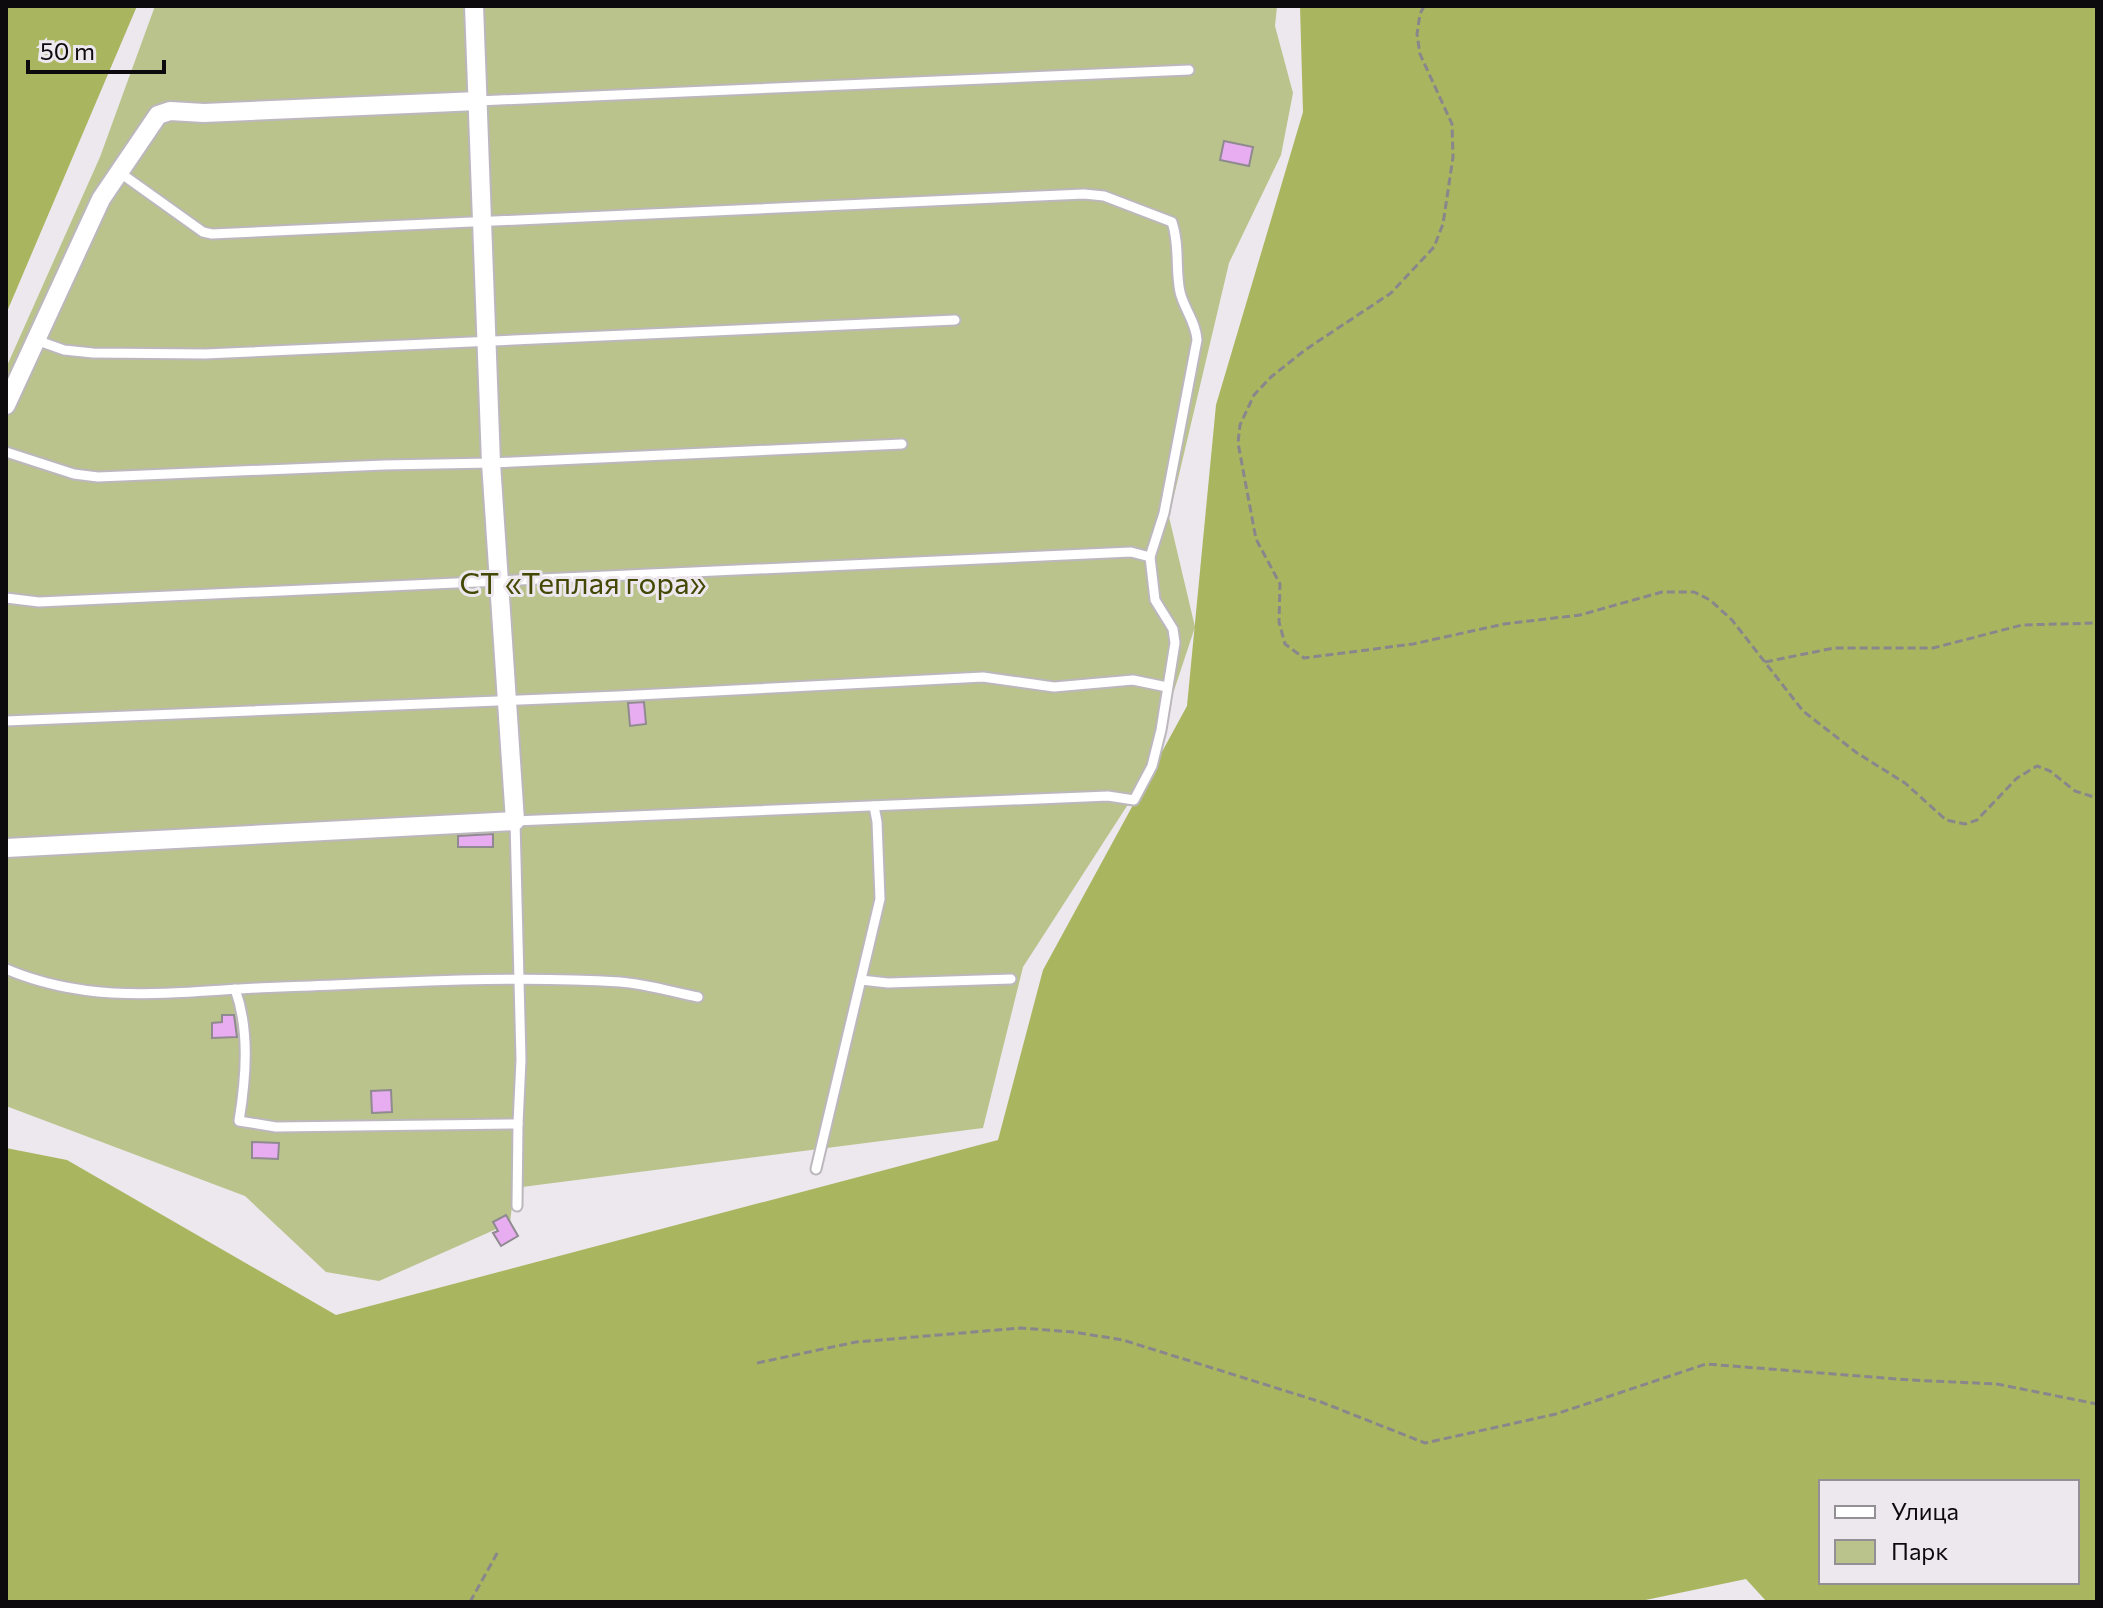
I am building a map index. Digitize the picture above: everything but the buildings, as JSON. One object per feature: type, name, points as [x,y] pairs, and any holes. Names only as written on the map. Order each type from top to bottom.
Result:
[{"type":"street","points":[[6,848],[515,821],[491,463],[474,6]]},
{"type":"street","points":[[6,405],[101,199],[158,115],[170,111],[204,113],[478,101]]},
{"type":"lane","points":[[478,101],[1189,70]]},
{"type":"lane","points":[[119,172],[203,232],[212,234],[1084,194],[1104,196],[1172,222],[1177,236],[1179,288],[1196,329],[1197,340],[1164,513],[1150,557],[1155,600],[1173,629],[1175,643],[1152,766],[1134,800],[1108,796],[515,821],[521,1060],[517,1206]]},
{"type":"lane","points":[[36,340],[78,352],[191,354],[955,320]]},
{"type":"lane","points":[[6,452],[74,474],[98,477],[902,444]]},
{"type":"lane","points":[[6,598],[39,602],[499,578],[590,577],[1131,552],[1150,557]]},
{"type":"lane","points":[[6,721],[983,677],[1054,687],[1133,680],[1167,687]]},
{"type":"lane","points":[[816,1169],[880,899],[874,806]]},
{"type":"lane","points":[[6,969],[33,980],[83,992],[129,995],[518,980],[624,982],[698,997]]},
{"type":"lane","points":[[861,980],[888,983],[1011,979]]},
{"type":"lane","points":[[235,989],[243,1012],[245,1087],[239,1121],[276,1127],[518,1124]]},
{"type":"path","points":[[1424,6],[1417,34],[1420,54],[1452,124],[1453,157],[1443,224],[1434,247],[1391,293],[1305,350],[1271,377],[1254,395],[1240,425],[1238,443],[1256,539],[1280,584],[1279,622],[1285,644],[1304,658],[1413,644],[1504,624],[1580,615],[1662,592],[1694,592],[1710,600],[1732,620],[1803,711],[1857,753],[1905,783],[1946,820],[1965,824],[1977,820],[2017,778],[2037,766],[2050,771],[2075,791],[2097,798]]},
{"type":"path","points":[[1765,662],[1834,648],[1933,648],[2022,625],[2097,623]]},
{"type":"path","points":[[757,1363],[856,1342],[1021,1328],[1073,1332],[1123,1340],[1321,1402],[1425,1443],[1556,1414],[1706,1364],[1997,1384],[2097,1404]]},
{"type":"path","points":[[470,1602],[499,1550]]},
{"type":"green space","points":[[6,6],[137,6],[6,314]]},
{"type":"green space","name":"СТ «Теплая гора»","points":[[155,6],[1277,6],[1275,26],[1293,93],[1281,155],[1229,263],[1169,517],[1195,627],[1145,778],[1023,967],[983,1128],[514,1188],[510,1223],[379,1281],[326,1272],[245,1196],[6,1106],[6,368],[100,157]]},
{"type":"green space","points":[[1300,6],[2097,6],[2097,1602],[1767,1602],[1746,1579],[1636,1602],[6,1602],[6,1148],[67,1160],[336,1315],[998,1140],[1043,970],[1187,706],[1216,405],[1303,112]]}]
